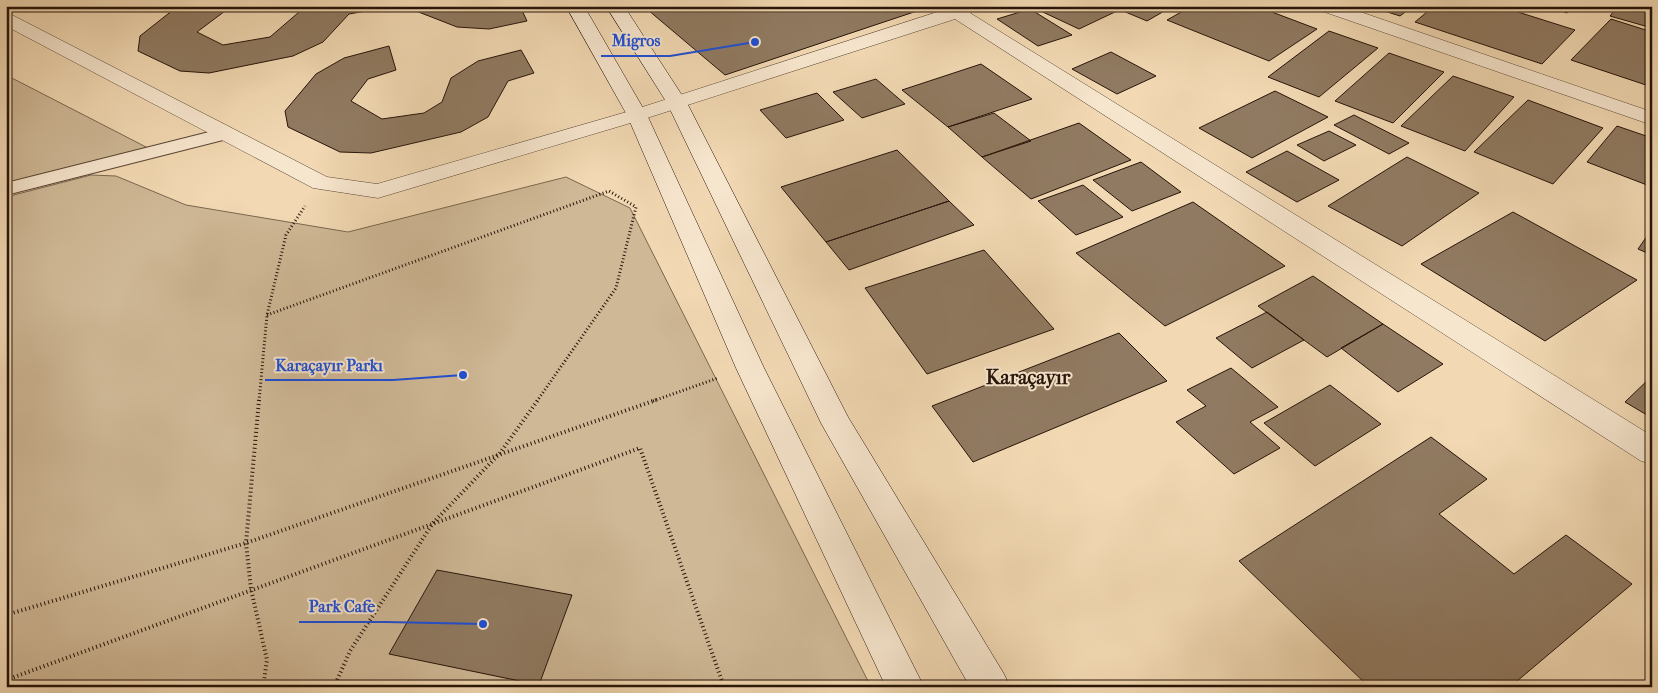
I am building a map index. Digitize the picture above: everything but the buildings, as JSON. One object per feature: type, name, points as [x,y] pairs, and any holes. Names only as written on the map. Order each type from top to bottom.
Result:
[{"type":"street","points":[[575,6],[637,115],[750,368],[905,687]]},
{"type":"street","points":[[615,6],[677,103],[836,423],[991,687]]},
{"type":"street","points":[[1325,6],[1652,119]]},
{"type":"street","points":[[6,19],[321,183],[378,191],[677,103],[964,9],[1652,452]]},
{"type":"street","points":[[6,190],[225,134]]},
{"type":"path","points":[[263,687],[267,660],[251,589],[246,543],[267,315],[286,235],[321,183]]},
{"type":"path","points":[[267,315],[609,191],[636,207],[616,288],[500,453],[434,523],[350,651],[334,687]]},
{"type":"path","points":[[6,615],[246,543],[500,453],[750,368]]},
{"type":"path","points":[[6,680],[640,448],[724,687]]},
{"type":"shaded area","points":[[6,75],[148,148],[6,184]]},
{"type":"shaded area","points":[[91,175],[116,176],[186,205],[348,232],[566,177],[630,208],[871,687],[6,687],[6,197]]},
{"type":"place","name":"Migros","points":[[755,42]]},
{"type":"place","name":"Karaçayır Parkı","points":[[463,375]]},
{"type":"place","name":"Park Cafe","points":[[483,624]]},
{"type":"district","name":"Karaçayır","points":[[1028,377]]}]
